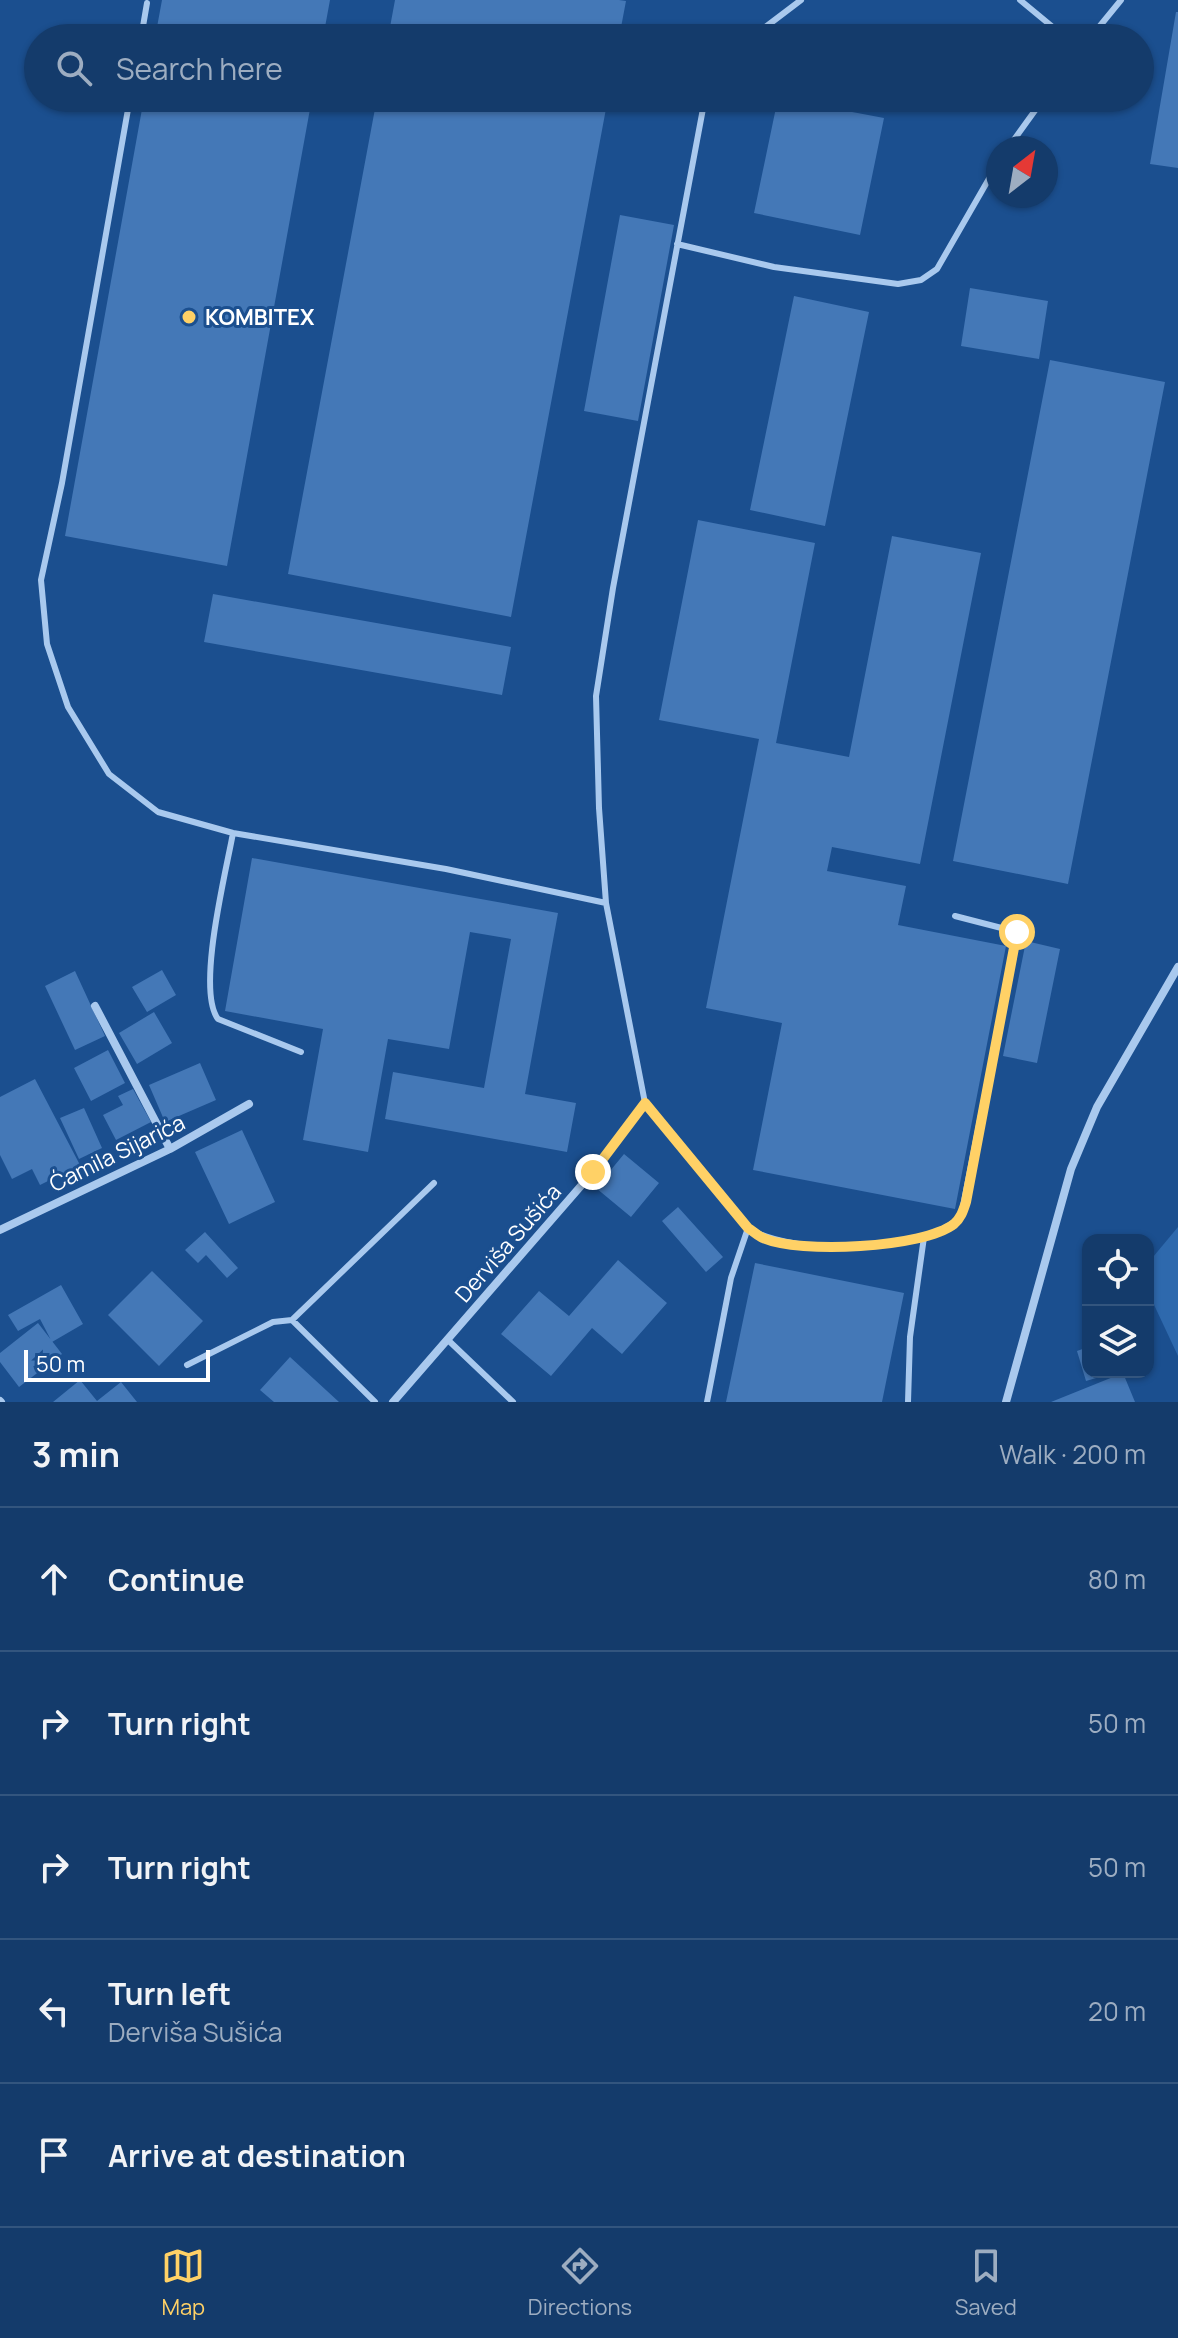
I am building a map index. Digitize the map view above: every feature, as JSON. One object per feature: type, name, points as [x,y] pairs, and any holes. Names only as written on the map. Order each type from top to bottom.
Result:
[{"type":"street","points":[[1006,1402],[1071,1169],[1097,1107],[1178,967]]},
{"type":"street","points":[[95,1006],[170,1149]]},
{"type":"street","name":"Derviša Sušića","points":[[393,1402],[593,1172],[645,1103]]},
{"type":"street","name":"Ćamila Sijarića","points":[[0,1230],[170,1149],[249,1104]]},
{"type":"lane","points":[[769,24],[801,0]]},
{"type":"lane","points":[[1020,0],[1049,24]]},
{"type":"lane","points":[[1101,24],[1121,0]]},
{"type":"lane","points":[[143,24],[147,3]]},
{"type":"lane","points":[[128,112],[62,483],[41,580],[47,644],[68,707],[109,774],[158,812],[233,833],[446,869],[606,903]]},
{"type":"lane","points":[[702,112],[596,696],[599,808],[606,903],[645,1103],[748,1228],[764,1239],[794,1245],[897,1245],[953,1225],[961,1216],[1017,932],[955,916]]},
{"type":"lane","points":[[1017,136],[1034,112]]},
{"type":"lane","points":[[677,244],[774,267],[898,284],[921,280],[937,269],[986,184]]},
{"type":"lane","points":[[233,833],[212,960],[208,993],[211,1010],[218,1019],[301,1052]]},
{"type":"lane","points":[[187,1365],[273,1322],[292,1320],[434,1183]]},
{"type":"lane","points":[[707,1402],[725,1303],[748,1228]]},
{"type":"lane","points":[[908,1402],[910,1337],[924,1237]]},
{"type":"lane","points":[[292,1320],[375,1402]]},
{"type":"lane","points":[[448,1340],[513,1402]]},
{"type":"shaded area","points":[[1178,1227],[1178,1356],[1154,1305],[1154,1256]]},
{"type":"building","points":[[162,0],[330,0],[326,24],[158,24]]},
{"type":"building","points":[[395,0],[626,1],[622,24],[391,24]]},
{"type":"building","points":[[1178,12],[1178,168],[1150,164]]},
{"type":"building","name":"KOMBITEX","points":[[141,112],[309,112],[227,566],[65,536]]},
{"type":"building","points":[[374,112],[605,112],[511,617],[288,574]]},
{"type":"building","points":[[775,112],[852,112],[884,118],[860,235],[754,213]]},
{"type":"building","points":[[620,215],[674,225],[638,421],[584,411]]},
{"type":"building","points":[[970,288],[1048,301],[1039,359],[961,346]]},
{"type":"building","points":[[794,296],[869,312],[825,526],[750,510]]},
{"type":"building","points":[[1050,360],[1165,382],[1068,884],[953,861]]},
{"type":"building","points":[[698,520],[815,543],[776,743],[849,757],[892,536],[981,553],[920,864],[832,847],[827,871],[906,886],[898,925],[1006,946],[955,1209],[753,1170],[782,1023],[706,1008],[759,739],[659,720]]},
{"type":"building","points":[[213,594],[511,647],[502,695],[204,642]]},
{"type":"building","points":[[252,858],[558,913],[525,1094],[576,1103],[567,1152],[385,1119],[393,1072],[484,1088],[511,939],[470,932],[449,1049],[388,1039],[368,1152],[303,1140],[323,1029],[225,1011]]},
{"type":"building","points":[[1026,941],[1060,949],[1037,1063],[1003,1056]]},
{"type":"building","points":[[162,970],[176,995],[147,1012],[132,987]]},
{"type":"building","points":[[75,971],[105,1036],[75,1050],[45,986]]},
{"type":"building","points":[[154,1012],[172,1043],[137,1064],[119,1033]]},
{"type":"building","points":[[108,1050],[125,1083],[91,1101],[74,1068]]},
{"type":"building","points":[[200,1063],[216,1100],[165,1122],[149,1085]]},
{"type":"building","points":[[35,1079],[80,1165],[40,1185],[32,1169],[12,1179],[0,1155],[0,1097]]},
{"type":"building","points":[[133,1089],[151,1122],[116,1140],[103,1115],[123,1105],[118,1096]]},
{"type":"building","points":[[84,1108],[102,1148],[79,1159],[60,1118]]},
{"type":"building","points":[[242,1130],[275,1202],[229,1224],[195,1152]]},
{"type":"building","points":[[624,1154],[659,1183],[631,1217],[596,1188]]},
{"type":"building","points":[[678,1207],[723,1257],[706,1272],[662,1221]]},
{"type":"building","points":[[205,1232],[238,1268],[227,1278],[206,1255],[198,1263],[185,1250]]},
{"type":"building","points":[[618,1260],[667,1303],[622,1354],[592,1328],[551,1376],[501,1334],[539,1291],[569,1316]]},
{"type":"building","points":[[755,1263],[904,1293],[882,1402],[726,1402]]},
{"type":"building","points":[[152,1271],[203,1321],[159,1366],[108,1315]]},
{"type":"building","points":[[61,1285],[83,1324],[52,1342],[40,1319],[18,1331],[8,1315]]},
{"type":"building","points":[[38,1323],[62,1354],[19,1387],[0,1362],[0,1353]]},
{"type":"building","points":[[1082,1349],[1082,1368],[1077,1351]]},
{"type":"building","points":[[290,1357],[339,1402],[274,1402],[260,1390]]},
{"type":"building","points":[[1111,1378],[1125,1378],[1135,1402],[1051,1402]]},
{"type":"building","points":[[80,1380],[97,1401],[121,1382],[137,1402],[53,1402]]},
{"type":"place","name":"KOMBITEX","points":[[189,317]]},
{"type":"route","points":[[593,1172],[645,1103],[748,1228],[764,1239],[794,1245],[897,1245],[953,1225],[961,1216],[966,1202],[1017,932]]}]
